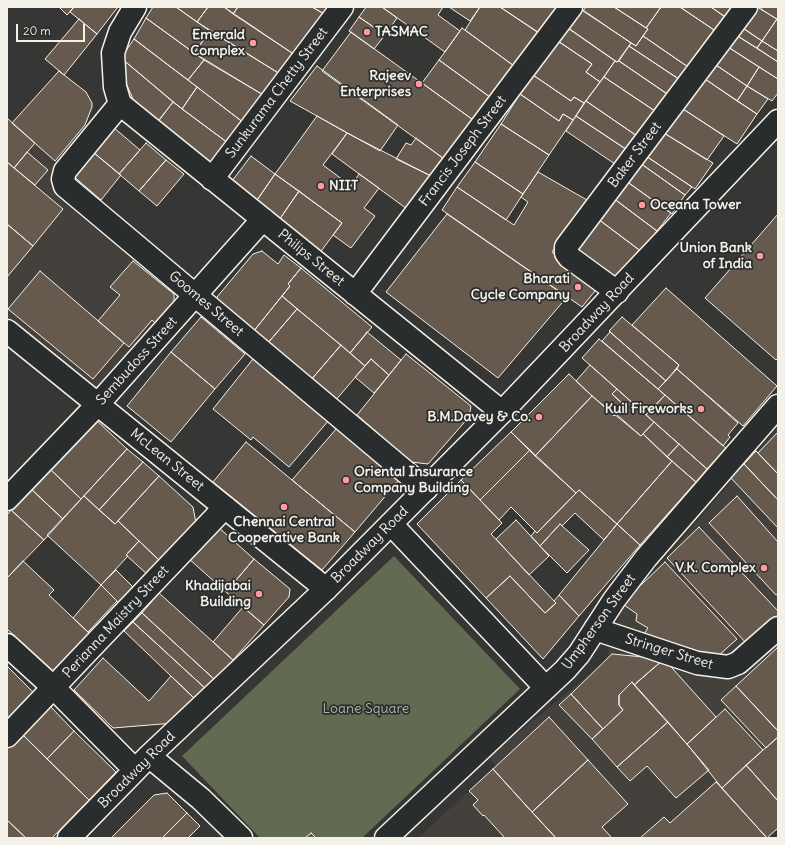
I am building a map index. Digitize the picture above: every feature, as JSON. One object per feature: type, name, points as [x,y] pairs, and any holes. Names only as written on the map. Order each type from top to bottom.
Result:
[{"type":"street","points":[[120,104],[115,87],[114,49],[123,26],[135,7]]},
{"type":"street","name":"Sunkurama Chetty Street","points":[[212,178],[342,7]]},
{"type":"street","name":"Francis Joseph Street","points":[[356,294],[571,7]]},
{"type":"street","name":"Baker Street","points":[[617,292],[569,257],[566,253],[566,246],[746,7]]},
{"type":"street","name":"Philips Street","points":[[120,104],[502,412]]},
{"type":"street","name":"Goomes Street","points":[[120,104],[65,171],[63,178],[65,186],[426,489]]},
{"type":"street","name":"Broadway Road","points":[[69,838],[142,763],[326,589],[426,489],[617,292],[778,121]]},
{"type":"street","name":"Sembudoss Street","points":[[7,499],[98,404],[263,219]]},
{"type":"street","name":"McLean Street","points":[[7,331],[326,589]]},
{"type":"street","name":"Umpherson Street","points":[[386,838],[572,662],[614,600],[646,558],[778,406]]},
{"type":"street","name":"Perianna Maistry Street","points":[[7,736],[225,507]]},
{"type":"street","points":[[391,524],[546,688]]},
{"type":"street","name":"Stringer Street","points":[[595,629],[697,663],[728,666],[738,663],[778,628]]},
{"type":"street","points":[[7,645],[54,688],[142,763],[201,799],[241,838]]},
{"type":"shaded area","points":[[7,118],[55,161],[57,182],[67,205],[174,294],[174,303],[96,394],[7,321]]},
{"type":"shaded area","points":[[778,427],[778,798],[734,838],[564,838],[488,757],[605,662],[621,610]]},
{"type":"shaded area","points":[[493,769],[556,838],[418,838],[458,801]]},
{"type":"green space","name":"Loane Square","points":[[394,556],[520,689],[362,838],[260,838],[182,756]]},
{"type":"building","points":[[59,7],[74,7],[67,15]]},
{"type":"building","points":[[74,7],[118,7],[97,34],[70,12]]},
{"type":"building","points":[[153,7],[176,7],[210,31],[194,53],[146,18]]},
{"type":"building","points":[[176,7],[208,7],[197,22]]},
{"type":"building","name":"Emerald Complex","points":[[208,7],[224,7],[295,55],[280,74],[197,22]]},
{"type":"building","points":[[224,7],[238,7],[233,14]]},
{"type":"building","points":[[238,7],[312,7],[326,15],[295,55],[233,14]]},
{"type":"building","points":[[312,7],[332,7],[326,15]]},
{"type":"building","points":[[366,7],[382,7],[397,18],[385,35],[359,17]]},
{"type":"building","points":[[382,7],[443,7],[438,15],[460,31],[445,52]]},
{"type":"building","points":[[449,7],[480,7],[470,21]]},
{"type":"building","points":[[480,7],[500,7],[538,32],[514,66],[465,30]]},
{"type":"building","points":[[500,7],[560,7],[540,34]]},
{"type":"building","points":[[586,7],[614,7],[648,29],[636,46],[583,11]]},
{"type":"building","points":[[614,7],[661,7],[646,28]]},
{"type":"building","points":[[661,7],[680,7],[717,32],[691,69],[643,36],[648,29],[646,28]]},
{"type":"building","points":[[680,7],[711,7],[727,18],[717,32]]},
{"type":"building","points":[[711,7],[737,7],[729,20]]},
{"type":"building","points":[[757,7],[777,19],[762,41],[743,28]]},
{"type":"building","points":[[762,7],[778,7],[778,20],[761,9]]},
{"type":"building","points":[[580,8],[631,43],[617,62],[567,27]]},
{"type":"building","points":[[359,17],[385,35],[374,49],[349,31]]},
{"type":"building","points":[[146,18],[204,60],[188,80],[134,39]]},
{"type":"building","points":[[79,19],[97,34],[64,75],[45,59]]},
{"type":"building","points":[[777,19],[778,20],[778,51],[762,41]]},
{"type":"building","points":[[741,27],[762,41],[757,48],[736,35]]},
{"type":"building","points":[[462,28],[517,68],[494,100],[439,60]]},
{"type":"building","points":[[569,29],[615,61],[600,82],[586,72],[592,64],[559,42]]},
{"type":"building","points":[[210,31],[280,74],[265,96],[194,53]]},
{"type":"building","points":[[351,32],[476,122],[447,161],[322,71]]},
{"type":"building","points":[[736,35],[778,62],[778,79],[728,47]]},
{"type":"building","points":[[643,36],[691,69],[682,81],[629,46],[631,43],[636,46]]},
{"type":"building","points":[[134,39],[197,87],[182,109],[121,58]]},
{"type":"building","points":[[558,41],[592,64],[586,72],[600,82],[584,103],[574,97],[571,101],[533,75]]},
{"type":"building","points":[[762,41],[778,51],[778,62],[757,48]]},
{"type":"building","points":[[629,46],[680,80],[669,95],[619,61]]},
{"type":"building","points":[[728,47],[759,67],[747,86],[716,65]]},
{"type":"building","points":[[121,58],[173,102],[154,127],[133,99],[126,83]]},
{"type":"building","points":[[204,60],[265,96],[244,123],[188,80]]},
{"type":"building","points":[[439,60],[494,100],[476,122],[422,83]]},
{"type":"building","points":[[615,61],[619,61],[667,94],[655,111],[604,77]]},
{"type":"building","points":[[716,65],[747,86],[737,101],[705,79]]},
{"type":"building","points":[[317,66],[398,125],[380,151],[290,101]]},
{"type":"building","points":[[759,67],[778,79],[778,93],[772,101],[747,86]]},
{"type":"building","points":[[59,71],[86,92],[92,103],[92,107],[85,125],[55,161],[12,123]]},
{"type":"building","points":[[533,75],[571,101],[574,97],[584,103],[573,120],[563,114],[559,121],[520,94]]},
{"type":"building","points":[[604,77],[655,111],[637,136],[586,101]]},
{"type":"building","points":[[705,79],[757,114],[737,144],[683,109]]},
{"type":"building","points":[[747,86],[768,99],[757,114],[737,101]]},
{"type":"building","points":[[197,87],[244,123],[228,143],[182,109]]},
{"type":"building","points":[[520,94],[559,121],[563,114],[573,120],[549,155],[501,124]]},
{"type":"building","points":[[586,101],[637,136],[627,150],[576,116]]},
{"type":"building","points":[[173,102],[228,143],[210,167],[155,125]]},
{"type":"building","points":[[683,109],[724,136],[707,160],[664,133]]},
{"type":"building","points":[[317,116],[347,133],[323,165],[351,186],[359,174],[379,188],[364,208],[375,216],[351,248],[333,235],[342,223],[275,174]]},
{"type":"building","points":[[576,116],[626,149],[615,164],[566,131]]},
{"type":"building","points":[[7,118],[35,143],[14,168],[7,162]]},
{"type":"building","points":[[501,124],[549,155],[523,194],[475,162]]},
{"type":"building","points":[[113,127],[140,150],[119,174],[93,152]]},
{"type":"building","points":[[347,133],[431,176],[407,209],[332,154]]},
{"type":"building","points":[[664,133],[713,163],[695,189],[646,156]]},
{"type":"building","points":[[416,138],[444,159],[431,176],[396,159],[406,143],[411,145]]},
{"type":"building","points":[[146,143],[166,160],[139,191],[119,174]]},
{"type":"building","points":[[27,152],[48,170],[35,185],[14,168]]},
{"type":"building","points":[[93,152],[121,175],[101,200],[72,175]]},
{"type":"building","points":[[251,156],[275,174],[253,206],[232,181]]},
{"type":"building","points":[[646,156],[692,187],[685,195],[640,163]]},
{"type":"building","points":[[166,160],[184,174],[157,206],[139,191]]},
{"type":"building","points":[[7,162],[63,209],[33,246],[7,224]]},
{"type":"building","points":[[475,162],[523,194],[506,220],[457,187]]},
{"type":"building","points":[[640,163],[685,195],[672,214],[626,181]]},
{"type":"building","points":[[538,172],[587,200],[552,252],[599,286],[582,307],[442,210],[457,187],[514,225],[528,202],[521,197]]},
{"type":"building","points":[[275,174],[299,191],[277,223],[253,206]]},
{"type":"building","name":"Oceana Tower","points":[[626,181],[671,213],[657,231],[613,198]]},
{"type":"building","points":[[299,191],[342,223],[319,254],[277,223]]},
{"type":"building","points":[[613,198],[657,231],[642,252],[598,219]]},
{"type":"building","points":[[447,214],[567,297],[498,378],[386,292]]},
{"type":"building","name":"Union Bank of India","points":[[778,214],[778,358],[776,360],[705,298]]},
{"type":"building","points":[[598,219],[642,252],[610,281],[571,253]]},
{"type":"building","points":[[7,224],[33,246],[7,277]]},
{"type":"building","points":[[262,251],[278,264],[284,255],[301,268],[288,284],[290,286],[253,332],[218,302],[217,297],[253,254]]},
{"type":"building","points":[[133,261],[174,294],[174,303],[155,323],[152,320],[129,347],[98,321],[120,295],[110,287]]},
{"type":"building","points":[[301,268],[372,327],[350,353],[282,296],[290,286],[288,284]]},
{"type":"building","points":[[40,271],[124,343],[93,379],[8,309]]},
{"type":"building","points":[[666,288],[777,386],[743,426],[677,369],[679,365],[632,325]]},
{"type":"building","points":[[282,296],[297,309],[267,344],[253,332]]},
{"type":"building","points":[[297,309],[341,345],[310,381],[267,344]]},
{"type":"building","points":[[201,317],[245,354],[215,389],[171,352]]},
{"type":"building","points":[[622,317],[679,365],[666,381],[609,331]]},
{"type":"building","points":[[367,332],[401,360],[389,375],[371,359],[365,366],[350,353]]},
{"type":"building","points":[[610,332],[666,381],[658,389],[602,341]]},
{"type":"building","points":[[599,339],[665,395],[646,415],[582,358]]},
{"type":"building","points":[[341,345],[365,366],[335,401],[310,381]]},
{"type":"building","points":[[171,352],[215,389],[171,442],[127,406]]},
{"type":"building","points":[[406,354],[471,406],[469,417],[428,464],[411,462],[357,415]]},
{"type":"building","points":[[253,359],[329,420],[289,467],[253,437],[251,440],[213,409]]},
{"type":"building","points":[[371,359],[389,375],[374,393],[355,377]]},
{"type":"building","points":[[590,365],[617,389],[612,394],[624,405],[614,416],[576,381]]},
{"type":"building","name":"Kuil Fireworks","points":[[677,369],[738,423],[728,435],[730,437],[723,446],[658,389]]},
{"type":"building","points":[[569,374],[592,396],[535,456],[511,432]]},
{"type":"building","points":[[617,389],[654,422],[641,436],[616,414],[624,405],[612,394]]},
{"type":"building","points":[[665,395],[726,448],[707,469],[646,415]]},
{"type":"building","points":[[592,396],[641,436],[643,434],[672,461],[617,524],[579,490],[576,493],[535,456]]},
{"type":"building","points":[[95,419],[127,449],[81,499],[50,469]]},
{"type":"building","points":[[654,422],[679,444],[667,457],[643,434]]},
{"type":"building","name":"Oriental Insurance Company Building","points":[[337,428],[399,480],[355,532],[292,480]]},
{"type":"building","points":[[511,432],[530,450],[480,500],[461,480]]},
{"type":"building","points":[[778,432],[778,474],[758,453]]},
{"type":"building","name":"Chennai Central Cooperative Bank","points":[[246,442],[355,532],[322,570],[213,482]]},
{"type":"building","points":[[679,444],[707,469],[696,482],[667,457]]},
{"type":"building","points":[[127,449],[143,462],[99,510],[84,496]]},
{"type":"building","points":[[530,450],[576,493],[537,533],[511,507],[499,520],[480,500]]},
{"type":"building","points":[[756,451],[778,474],[778,500],[744,464]]},
{"type":"building","points":[[672,461],[696,482],[640,545],[617,524]]},
{"type":"building","points":[[143,462],[159,476],[115,524],[99,510]]},
{"type":"building","points":[[744,464],[778,500],[778,528],[730,477]]},
{"type":"building","points":[[50,469],[81,499],[63,519],[31,489]]},
{"type":"building","points":[[159,476],[193,507],[196,523],[160,561],[118,521]]},
{"type":"building","points":[[461,480],[502,523],[491,534],[556,603],[545,613],[510,576],[486,598],[417,524]]},
{"type":"building","points":[[31,489],[63,519],[44,540],[11,510]]},
{"type":"building","points":[[579,490],[617,524],[604,540],[575,513],[562,526],[560,524],[540,546],[531,536],[535,531],[537,533]]},
{"type":"building","points":[[84,496],[115,524],[118,521],[139,541],[126,555],[128,556],[101,585],[47,535]]},
{"type":"building","name":"V.K. Complex","points":[[737,496],[778,542],[778,594],[776,595],[709,523]]},
{"type":"building","points":[[11,510],[44,540],[7,578],[7,515]]},
{"type":"building","points":[[516,520],[549,556],[529,575],[496,539]]},
{"type":"building","points":[[560,524],[589,550],[567,573],[540,546]]},
{"type":"building","points":[[617,524],[640,545],[579,616],[559,595]]},
{"type":"building","points":[[218,527],[254,559],[226,592],[188,558]]},
{"type":"building","points":[[699,527],[778,611],[778,617],[748,645],[667,558]]},
{"type":"building","points":[[139,541],[160,561],[148,575],[126,555]]},
{"type":"building","name":"Khadijabai Building","points":[[254,559],[290,589],[289,597],[264,625],[226,592]]},
{"type":"building","points":[[23,561],[54,590],[49,595],[92,636],[56,674],[7,629],[7,578]]},
{"type":"building","points":[[665,562],[737,639],[717,657],[674,648],[644,634],[648,628],[636,621],[637,614],[624,605],[624,600],[636,587],[641,585]]},
{"type":"building","points":[[116,570],[134,588],[120,604],[101,585]]},
{"type":"building","points":[[510,576],[545,613],[556,603],[554,601],[559,595],[579,616],[543,659],[486,598]]},
{"type":"building","points":[[101,585],[117,601],[88,632],[73,618]]},
{"type":"building","points":[[159,593],[233,660],[215,680],[142,613]]},
{"type":"building","points":[[243,607],[264,625],[233,660],[213,642]]},
{"type":"building","points":[[142,613],[215,680],[207,690],[133,622]]},
{"type":"building","points":[[133,622],[207,690],[196,700],[124,631]]},
{"type":"building","points":[[777,648],[778,649],[778,731],[736,686]]},
{"type":"building","points":[[612,654],[664,659],[634,685],[632,682],[619,695],[619,705],[623,710],[603,729],[571,694]]},
{"type":"building","points":[[103,658],[149,701],[171,676],[196,700],[174,723],[113,728],[74,690]]},
{"type":"building","points":[[664,659],[716,717],[687,744],[634,685]]},
{"type":"building","points":[[7,666],[35,694],[7,723]]},
{"type":"building","points":[[632,682],[668,722],[617,767],[592,739],[623,710],[619,705],[619,695]]},
{"type":"building","points":[[736,686],[778,731],[778,737],[766,748],[721,700]]},
{"type":"building","points":[[571,694],[603,729],[592,739],[559,705]]},
{"type":"building","points":[[50,706],[74,731],[47,759],[22,734]]},
{"type":"building","points":[[725,709],[763,750],[722,788],[687,744]]},
{"type":"building","points":[[549,717],[588,760],[532,812],[493,769]]},
{"type":"building","points":[[668,722],[709,770],[676,798],[647,766],[630,781],[617,767]]},
{"type":"building","points":[[74,731],[116,772],[89,800],[47,759]]},
{"type":"building","points":[[22,734],[89,800],[52,838],[26,838],[7,820],[7,749]]},
{"type":"building","points":[[778,737],[778,801],[746,765]]},
{"type":"building","points":[[588,760],[628,804],[602,827],[612,838],[556,838],[532,812]]},
{"type":"building","points":[[746,765],[778,801],[778,828],[767,838],[722,788]]},
{"type":"building","points":[[493,769],[556,838],[505,838],[484,815],[483,816],[473,805],[478,800],[469,791]]},
{"type":"building","points":[[716,782],[767,838],[640,838],[664,817],[670,823]]},
{"type":"building","points":[[167,793],[187,813],[162,838],[111,838],[154,795]]},
{"type":"building","points":[[187,813],[200,826],[188,838],[162,838]]},
{"type":"building","points":[[7,820],[26,838],[7,838]]},
{"type":"building","points":[[311,833],[316,838],[305,838]]},
{"type":"place","name":"TASMAC","points":[[367,32]]},
{"type":"place","name":"Emerald Complex","points":[[253,43]]},
{"type":"place","name":"Rajeev Enterprises","points":[[419,84]]},
{"type":"place","name":"NIIT","points":[[321,186]]},
{"type":"place","name":"Oceana Tower","points":[[642,205]]},
{"type":"place","name":"Union Bank of India","points":[[760,256]]},
{"type":"place","name":"Bharati Cycle Company","points":[[578,287]]},
{"type":"place","name":"Kuil Fireworks","points":[[701,409]]},
{"type":"place","name":"B.M.Davey & Co.","points":[[539,417]]},
{"type":"place","name":"Oriental Insurance Company Building","points":[[346,480]]},
{"type":"place","name":"Chennai Central Cooperative Bank","points":[[284,507]]},
{"type":"place","name":"V.K. Complex","points":[[764,568]]},
{"type":"place","name":"Khadijabai Building","points":[[259,594]]}]
